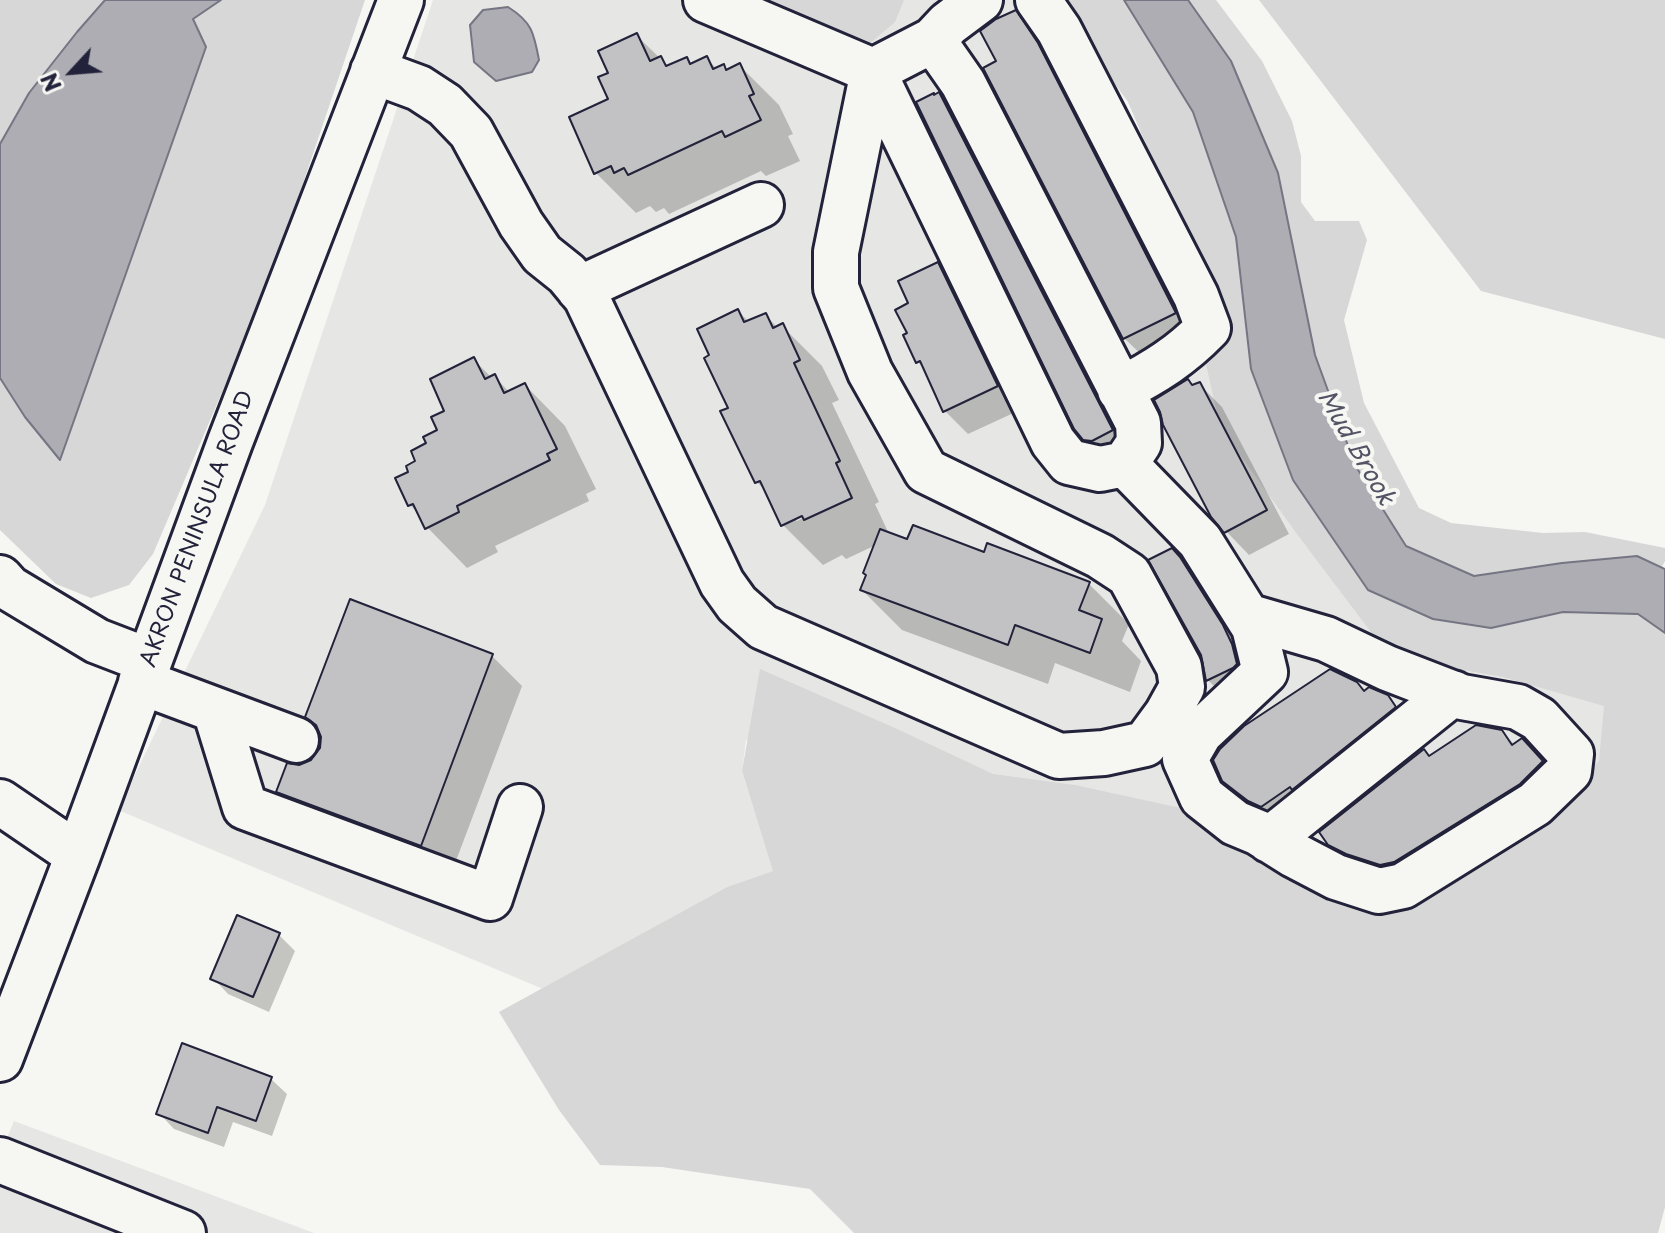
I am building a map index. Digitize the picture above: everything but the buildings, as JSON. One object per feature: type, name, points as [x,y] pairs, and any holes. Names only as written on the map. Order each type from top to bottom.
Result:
[{"type":"street","name":"AKRON PENINSULA ROAD","points":[[0,1059],[235,428],[401,0]]},
{"type":"street","points":[[706,0],[873,71],[1053,442],[1069,462],[1100,469],[1125,464],[1139,443],[1138,423],[963,83],[933,40]]},
{"type":"street","points":[[873,71],[933,40],[948,24],[980,0]]},
{"type":"street","points":[[1038,0],[1059,30],[1196,296],[1208,328],[1187,349],[1120,390]]},
{"type":"street","points":[[373,71],[419,88],[445,105],[471,132],[521,224],[542,254],[567,274],[586,297],[722,583],[737,604],[763,627],[1059,756],[1104,753],[1145,744],[1182,687],[1179,667],[1129,575],[1100,556],[926,471],[870,372],[836,288],[836,252],[873,71]]},
{"type":"street","points":[[579,289],[761,205]]},
{"type":"street","points":[[1125,464],[1200,541],[1247,616],[1254,627],[1265,672],[1200,733],[1185,759],[1202,797],[1235,823],[1259,833],[1336,877],[1379,891],[1403,886],[1535,804],[1569,771],[1571,754],[1539,719],[1518,707],[1462,697],[1387,668],[1326,639],[1247,616]]},
{"type":"street","points":[[0,578],[9,588],[145,672],[215,710],[296,740]]},
{"type":"street","points":[[1269,840],[1453,693]]},
{"type":"street","points":[[215,710],[245,807],[490,898],[520,807]]},
{"type":"street","points":[[0,802],[78,855]]},
{"type":"street","points":[[0,1160],[183,1233]]},
{"type":"shaded area","points":[[0,0],[365,0],[272,275],[153,554],[129,585],[91,598],[56,584],[0,530]]},
{"type":"shaded area","points":[[105,0],[221,0],[193,19],[206,47],[60,460],[25,417],[0,378],[0,144],[29,93]]},
{"type":"shaded area","points":[[433,0],[1074,0],[1380,613],[1591,693],[1644,729],[1285,1003],[746,740],[742,772],[774,871],[727,887],[543,989],[118,810],[265,505]]},
{"type":"shaded area","points":[[741,0],[904,0],[895,22],[868,45],[837,39]]},
{"type":"shaded area","points":[[1055,0],[1216,0],[1262,61],[1292,121],[1301,156],[1301,202],[1315,221],[1359,221],[1367,240],[1344,320],[1364,403],[1419,508],[1451,523],[1543,533],[1585,532],[1665,548],[1665,561],[1639,613],[1665,633],[1665,1207],[1658,1233],[854,1233],[810,1189],[662,1167],[600,1165],[559,1110],[499,1012],[727,887],[773,871],[742,771],[760,669],[993,774],[1075,785],[1190,810],[1382,899],[1545,811],[1599,761],[1604,706],[1503,677],[1434,665],[1386,652],[1220,427],[1202,346],[1192,253],[1128,102]]},
{"type":"shaded area","points":[[1124,0],[1188,0],[1231,61],[1278,173],[1315,355],[1355,465],[1406,546],[1474,576],[1637,556],[1665,569],[1665,633],[1638,614],[1563,612],[1491,628],[1433,619],[1368,590],[1293,480],[1251,369],[1236,237],[1193,112]]},
{"type":"shaded area","points":[[1259,0],[1665,0],[1665,339],[1481,291]]},
{"type":"shaded area","points":[[508,7],[531,29],[539,60],[532,72],[496,81],[474,62],[470,25],[483,10]]},
{"type":"shaded area","points":[[14,1121],[314,1233],[0,1233],[0,1155]]},
{"type":"water label","name":"Mud Brook","points":[[1355,448]]}]
